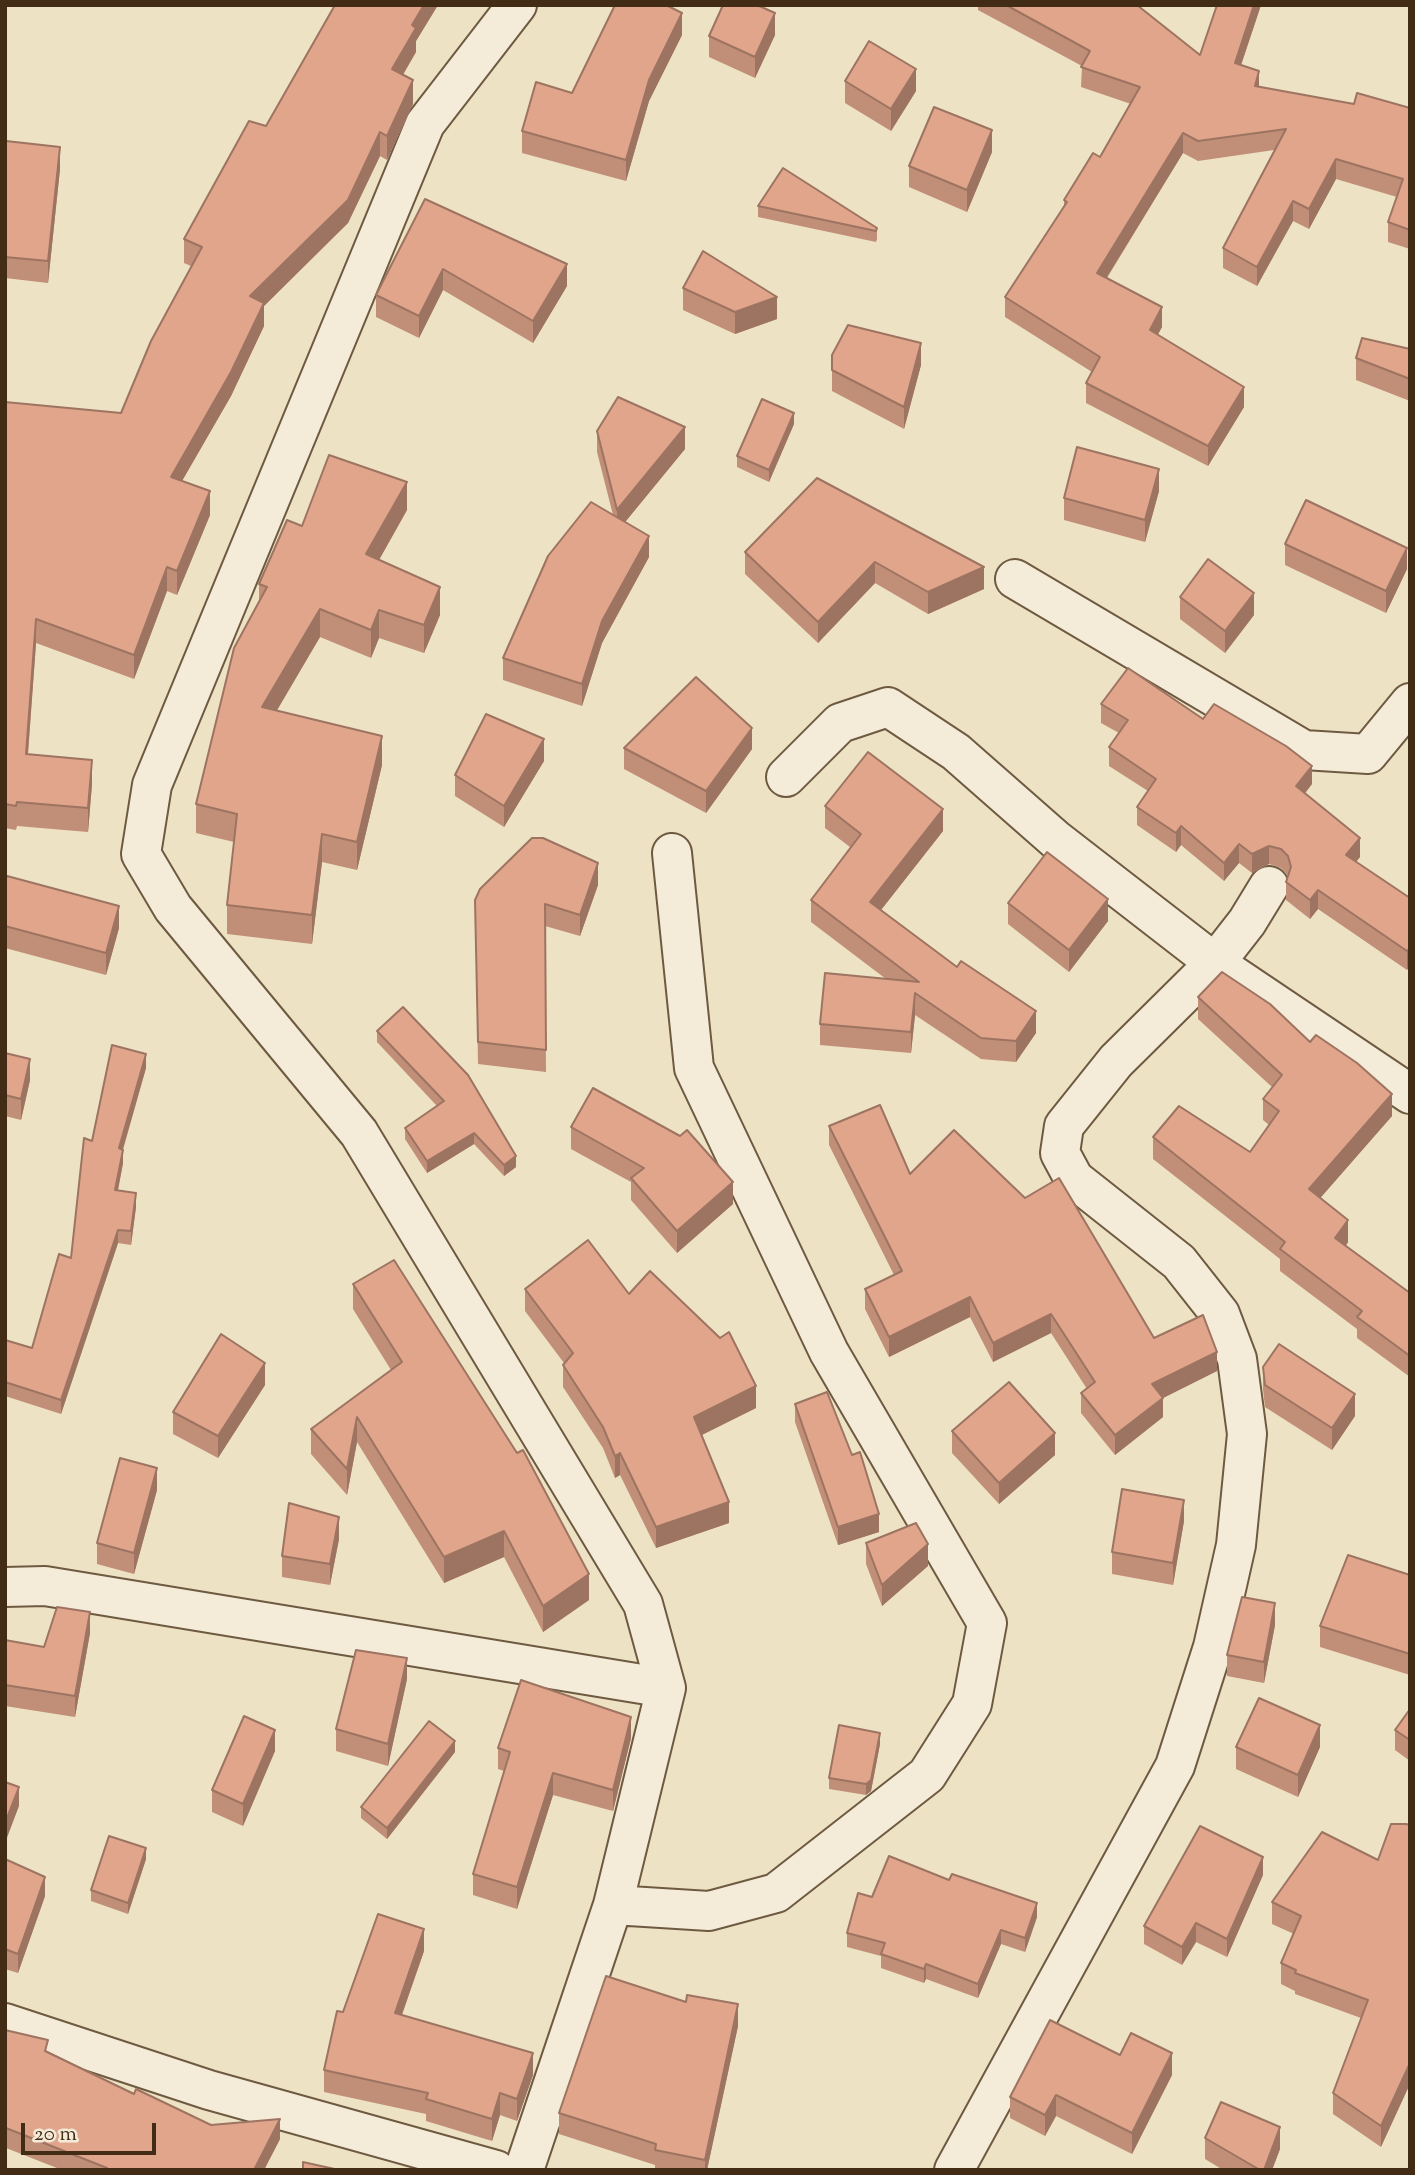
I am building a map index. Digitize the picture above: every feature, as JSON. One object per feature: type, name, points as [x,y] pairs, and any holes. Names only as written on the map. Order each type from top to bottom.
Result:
[{"type":"street","points":[[517,5],[425,124],[152,785],[141,854],[173,908],[359,1133],[643,1604],[666,1688],[613,1905],[524,2170]]},
{"type":"street","points":[[1015,579],[1304,750],[1368,754],[1410,703]]},
{"type":"street","points":[[786,777],[840,723],[888,707],[956,752],[1055,839],[1215,963],[1410,1094]]},
{"type":"street","points":[[613,1905],[709,1911],[776,1893],[927,1775],[972,1704],[987,1623],[829,1352],[694,1069],[672,853]]},
{"type":"street","points":[[954,2170],[1175,1766],[1213,1647],[1236,1545],[1247,1434],[1237,1359],[1220,1314],[1179,1262],[1074,1179],[1060,1153],[1064,1126],[1115,1061],[1215,963],[1247,922],[1269,886]]},
{"type":"street","points":[[5,1587],[46,1586],[666,1688]]},
{"type":"street","points":[[5,2023],[209,2090],[496,2170]]},
{"type":"building","points":[[335,5],[424,5],[412,25],[416,28],[392,69],[413,80],[387,136],[380,132],[348,200],[250,296],[264,303],[231,372],[171,477],[210,491],[177,571],[167,567],[134,655],[36,619],[26,754],[92,760],[88,808],[17,802],[16,806],[5,804],[5,402],[121,413],[151,341],[202,247],[184,239],[249,121],[266,126]]},
{"type":"building","points":[[615,5],[666,5],[682,13],[649,80],[626,160],[522,131],[536,82],[572,93]]},
{"type":"building","points":[[723,5],[757,5],[775,13],[755,57],[709,36]]},
{"type":"building","points":[[1006,5],[1137,5],[1200,55],[1217,5],[1254,5],[1235,63],[1259,71],[1255,86],[1354,104],[1357,93],[1410,108],[1410,230],[1388,222],[1403,179],[1336,159],[1309,209],[1293,201],[1257,267],[1223,248],[1286,129],[1198,141],[1183,133],[1097,273],[1162,307],[1150,330],[1244,387],[1208,446],[1086,383],[1100,357],[1005,297],[1067,202],[1064,200],[1093,153],[1100,157],[1140,87],[1081,67],[1090,51]]},
{"type":"building","points":[[869,41],[916,69],[891,109],[845,81]]},
{"type":"building","points":[[934,107],[992,130],[967,190],[909,166]]},
{"type":"building","points":[[6,141],[60,147],[48,261],[5,257]]},
{"type":"building","points":[[783,168],[877,228],[876,231],[758,206]]},
{"type":"building","points":[[425,199],[567,264],[533,321],[443,269],[419,316],[376,295]]},
{"type":"building","points":[[703,251],[777,297],[735,312],[683,288]]},
{"type":"building","points":[[848,325],[921,343],[904,407],[832,370],[832,355]]},
{"type":"building","points":[[1362,338],[1410,349],[1410,379],[1356,358]]},
{"type":"building","points":[[618,397],[685,427],[617,510],[597,431]]},
{"type":"building","points":[[762,399],[794,413],[769,470],[737,456]]},
{"type":"building","points":[[1077,447],[1159,469],[1145,520],[1064,498]]},
{"type":"building","points":[[329,455],[407,482],[366,554],[440,587],[424,625],[379,610],[371,630],[320,609],[262,707],[382,736],[357,842],[322,834],[312,915],[227,905],[237,814],[196,804],[234,648],[267,587],[259,584],[287,520],[302,526]]},
{"type":"building","points":[[817,478],[984,567],[928,592],[875,562],[818,622],[745,552]]},
{"type":"building","points":[[1306,500],[1407,548],[1386,591],[1285,544]]},
{"type":"building","points":[[591,502],[649,536],[602,621],[582,684],[503,658],[548,556]]},
{"type":"building","points":[[1208,559],[1254,593],[1225,631],[1180,597]]},
{"type":"building","points":[[1128,668],[1203,719],[1214,704],[1286,746],[1312,766],[1296,786],[1360,838],[1346,855],[1410,898],[1410,948],[1407,951],[1318,890],[1310,900],[1286,882],[1291,867],[1288,856],[1281,849],[1269,846],[1252,854],[1239,844],[1224,863],[1181,826],[1176,833],[1137,807],[1156,779],[1109,747],[1128,720],[1101,704]]},
{"type":"building","points":[[696,677],[752,728],[706,791],[624,748]]},
{"type":"building","points":[[486,714],[544,739],[504,806],[455,775]]},
{"type":"building","points":[[868,752],[943,809],[870,902],[957,967],[961,961],[1036,1011],[1016,1041],[981,1038],[915,993],[911,1032],[820,1024],[825,973],[919,982],[811,900],[861,834],[825,806]]},
{"type":"building","points":[[532,838],[543,838],[598,863],[580,915],[545,904],[546,1050],[478,1042],[475,900],[480,889]]},
{"type":"building","points":[[1047,852],[1108,899],[1069,950],[1008,903]]},
{"type":"building","points":[[7,876],[119,906],[106,953],[5,926]]},
{"type":"building","points":[[1222,972],[1270,1004],[1310,1042],[1316,1035],[1357,1063],[1392,1094],[1309,1189],[1348,1220],[1335,1238],[1410,1293],[1410,1356],[1357,1317],[1362,1311],[1280,1249],[1285,1242],[1153,1137],[1179,1106],[1250,1152],[1279,1111],[1263,1099],[1282,1075],[1198,997]]},
{"type":"building","points":[[403,1007],[468,1075],[516,1156],[504,1165],[474,1133],[427,1161],[405,1128],[444,1101],[377,1031]]},
{"type":"building","points":[[112,1045],[146,1054],[119,1148],[123,1150],[115,1190],[136,1193],[131,1231],[118,1230],[61,1400],[5,1382],[5,1340],[32,1348],[59,1254],[71,1258],[84,1138],[92,1141]]},
{"type":"building","points":[[5,1053],[30,1059],[21,1099],[5,1095]]},
{"type":"building","points":[[593,1088],[680,1136],[687,1130],[733,1182],[677,1231],[631,1178],[644,1168],[571,1127]]},
{"type":"building","points":[[880,1105],[910,1174],[954,1130],[1025,1198],[1059,1178],[1154,1338],[1203,1315],[1217,1352],[1152,1384],[1163,1398],[1115,1435],[1081,1393],[1095,1382],[1051,1314],[993,1343],[970,1297],[889,1337],[865,1289],[902,1271],[829,1126]]},
{"type":"building","points":[[588,1240],[629,1294],[650,1271],[720,1338],[729,1332],[756,1386],[694,1417],[729,1502],[656,1527],[620,1453],[615,1456],[603,1427],[563,1365],[573,1353],[525,1289]]},
{"type":"building","points":[[394,1260],[517,1453],[523,1450],[589,1574],[543,1606],[504,1531],[444,1557],[357,1417],[347,1469],[311,1429],[402,1362],[353,1284]]},
{"type":"building","points":[[221,1334],[265,1363],[218,1436],[173,1412]]},
{"type":"building","points":[[1279,1344],[1355,1394],[1332,1428],[1265,1385],[1263,1367]]},
{"type":"building","points":[[1009,1382],[1055,1433],[999,1483],[952,1431]]},
{"type":"building","points":[[827,1392],[852,1455],[860,1452],[879,1514],[838,1527],[795,1404]]},
{"type":"building","points":[[120,1458],[157,1468],[134,1553],[97,1543]]},
{"type":"building","points":[[1122,1489],[1184,1500],[1173,1563],[1112,1552]]},
{"type":"building","points":[[289,1503],[339,1517],[330,1564],[282,1556]]},
{"type":"building","points":[[916,1523],[928,1544],[882,1585],[866,1543]]},
{"type":"building","points":[[1348,1555],[1410,1575],[1410,1654],[1320,1626]]},
{"type":"building","points":[[1242,1597],[1275,1603],[1264,1662],[1227,1655]]},
{"type":"building","points":[[57,1607],[90,1612],[75,1696],[5,1685],[5,1640],[44,1647]]},
{"type":"building","points":[[356,1650],[407,1658],[388,1744],[336,1729]]},
{"type":"building","points":[[521,1680],[631,1717],[613,1790],[553,1773],[517,1887],[473,1874],[510,1752],[498,1748]]},
{"type":"building","points":[[1259,1698],[1320,1725],[1298,1775],[1236,1747]]},
{"type":"building","points":[[1410,1709],[1410,1740],[1395,1730]]},
{"type":"building","points":[[244,1716],[275,1730],[243,1804],[212,1790]]},
{"type":"building","points":[[429,1721],[455,1741],[387,1828],[361,1807]]},
{"type":"building","points":[[839,1725],[880,1733],[871,1780],[866,1784],[829,1778]]},
{"type":"building","points":[[5,1782],[19,1787],[5,1823]]},
{"type":"building","points":[[1391,1824],[1410,1825],[1410,2063],[1381,2126],[1333,2093],[1368,2000],[1295,1973],[1296,1970],[1281,1963],[1301,1916],[1272,1902],[1322,1832],[1378,1860]]},
{"type":"building","points":[[1200,1826],[1263,1857],[1227,1939],[1196,1923],[1182,1947],[1144,1926]]},
{"type":"building","points":[[109,1836],[146,1848],[128,1903],[91,1890]]},
{"type":"building","points":[[889,1856],[949,1880],[952,1874],[1037,1903],[1025,1938],[1001,1930],[978,1984],[926,1964],[924,1969],[881,1954],[885,1943],[847,1933],[858,1893],[872,1897]]},
{"type":"building","points":[[5,1859],[45,1877],[18,1954],[5,1949]]},
{"type":"building","points":[[378,1914],[424,1929],[395,2013],[533,2053],[517,2099],[500,2093],[492,2119],[426,2099],[428,2093],[324,2070],[337,2011],[343,2012]]},
{"type":"building","points":[[606,1976],[686,2002],[687,1995],[738,2004],[705,2160],[655,2150],[656,2144],[559,2113]]},
{"type":"building","points":[[1050,2020],[1120,2055],[1131,2033],[1172,2053],[1132,2133],[1056,2095],[1045,2115],[1010,2097]]},
{"type":"building","points":[[5,2030],[48,2040],[45,2051],[134,2094],[136,2089],[211,2125],[280,2119],[254,2170],[107,2170],[6,2128],[5,2132]]},
{"type":"building","points":[[1221,2102],[1280,2127],[1264,2170],[1205,2138]]},
{"type":"building","points":[[303,2162],[339,2170],[303,2170]]}]
